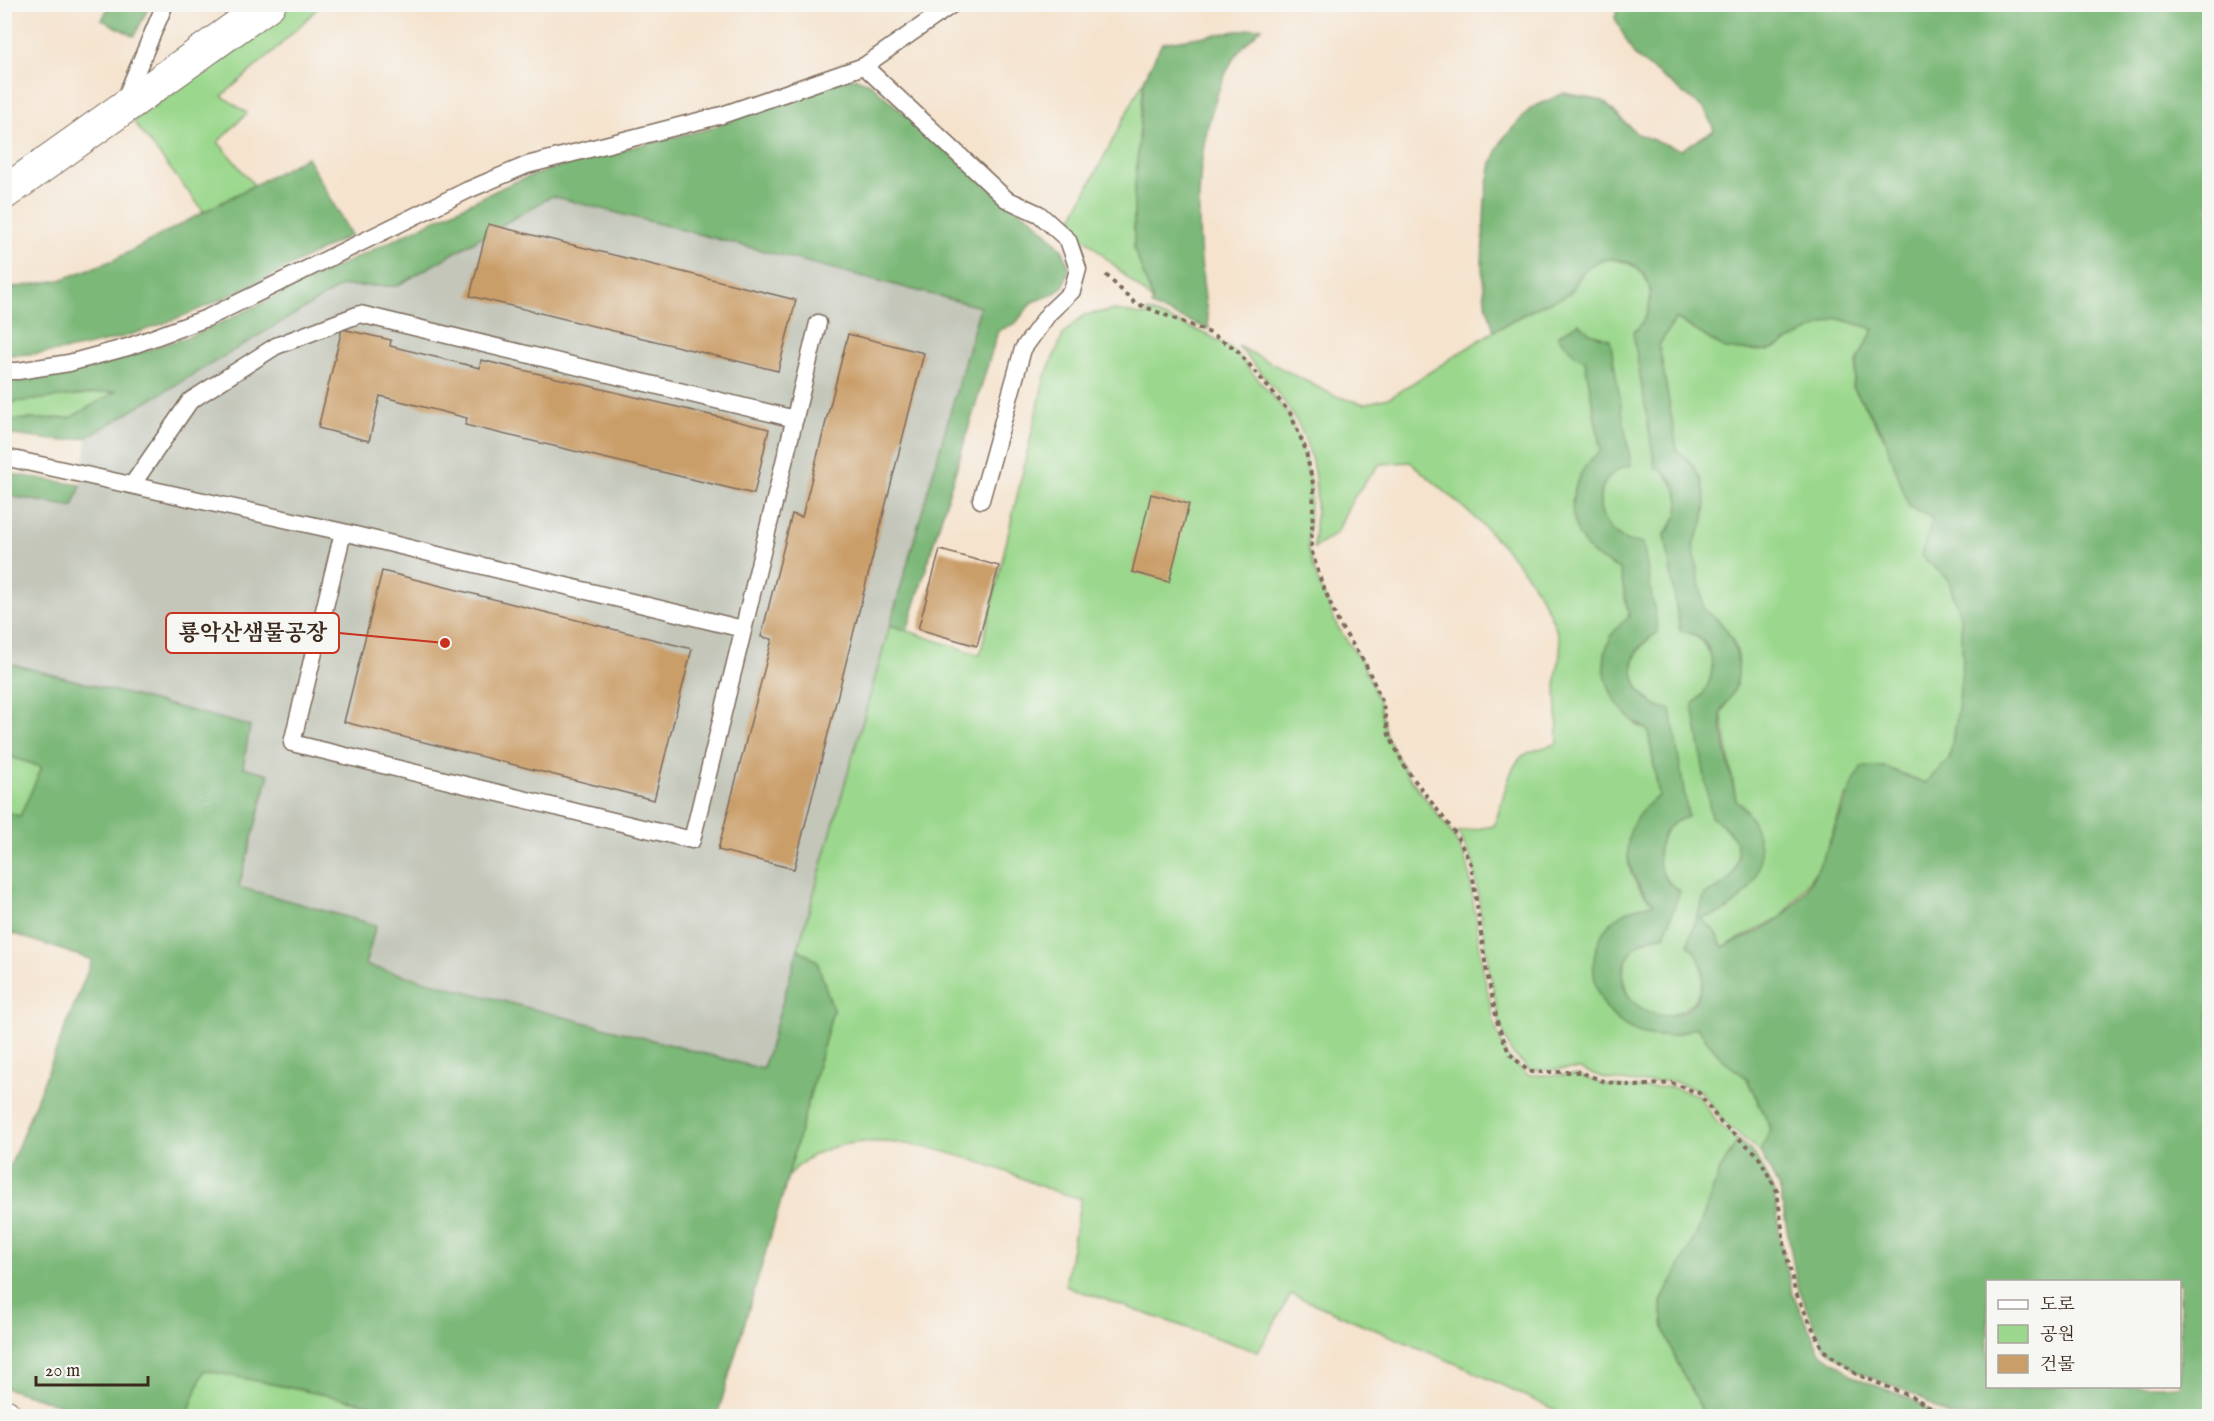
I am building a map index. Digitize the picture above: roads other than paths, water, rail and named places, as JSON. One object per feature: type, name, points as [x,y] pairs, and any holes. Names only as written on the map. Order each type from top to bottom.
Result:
[{"type":"street","points":[[4,193],[269,4]]},
{"type":"lane","points":[[120,110],[165,4]]},
{"type":"lane","points":[[4,371],[69,363],[128,347],[207,318],[468,190],[527,165],[722,115],[864,66],[953,4]]},
{"type":"lane","points":[[864,66],[1006,198],[1039,214],[1068,240],[1078,269],[1072,291],[1048,313],[1023,349],[981,500]]},
{"type":"lane","points":[[132,485],[190,401],[276,346],[360,314],[795,419]]},
{"type":"lane","points":[[343,532],[292,743],[692,840],[818,323]]},
{"type":"lane","points":[[4,457],[343,532],[743,629]]},
{"type":"place","name":"룡악산샘물공장","points":[[445,643]]}]
